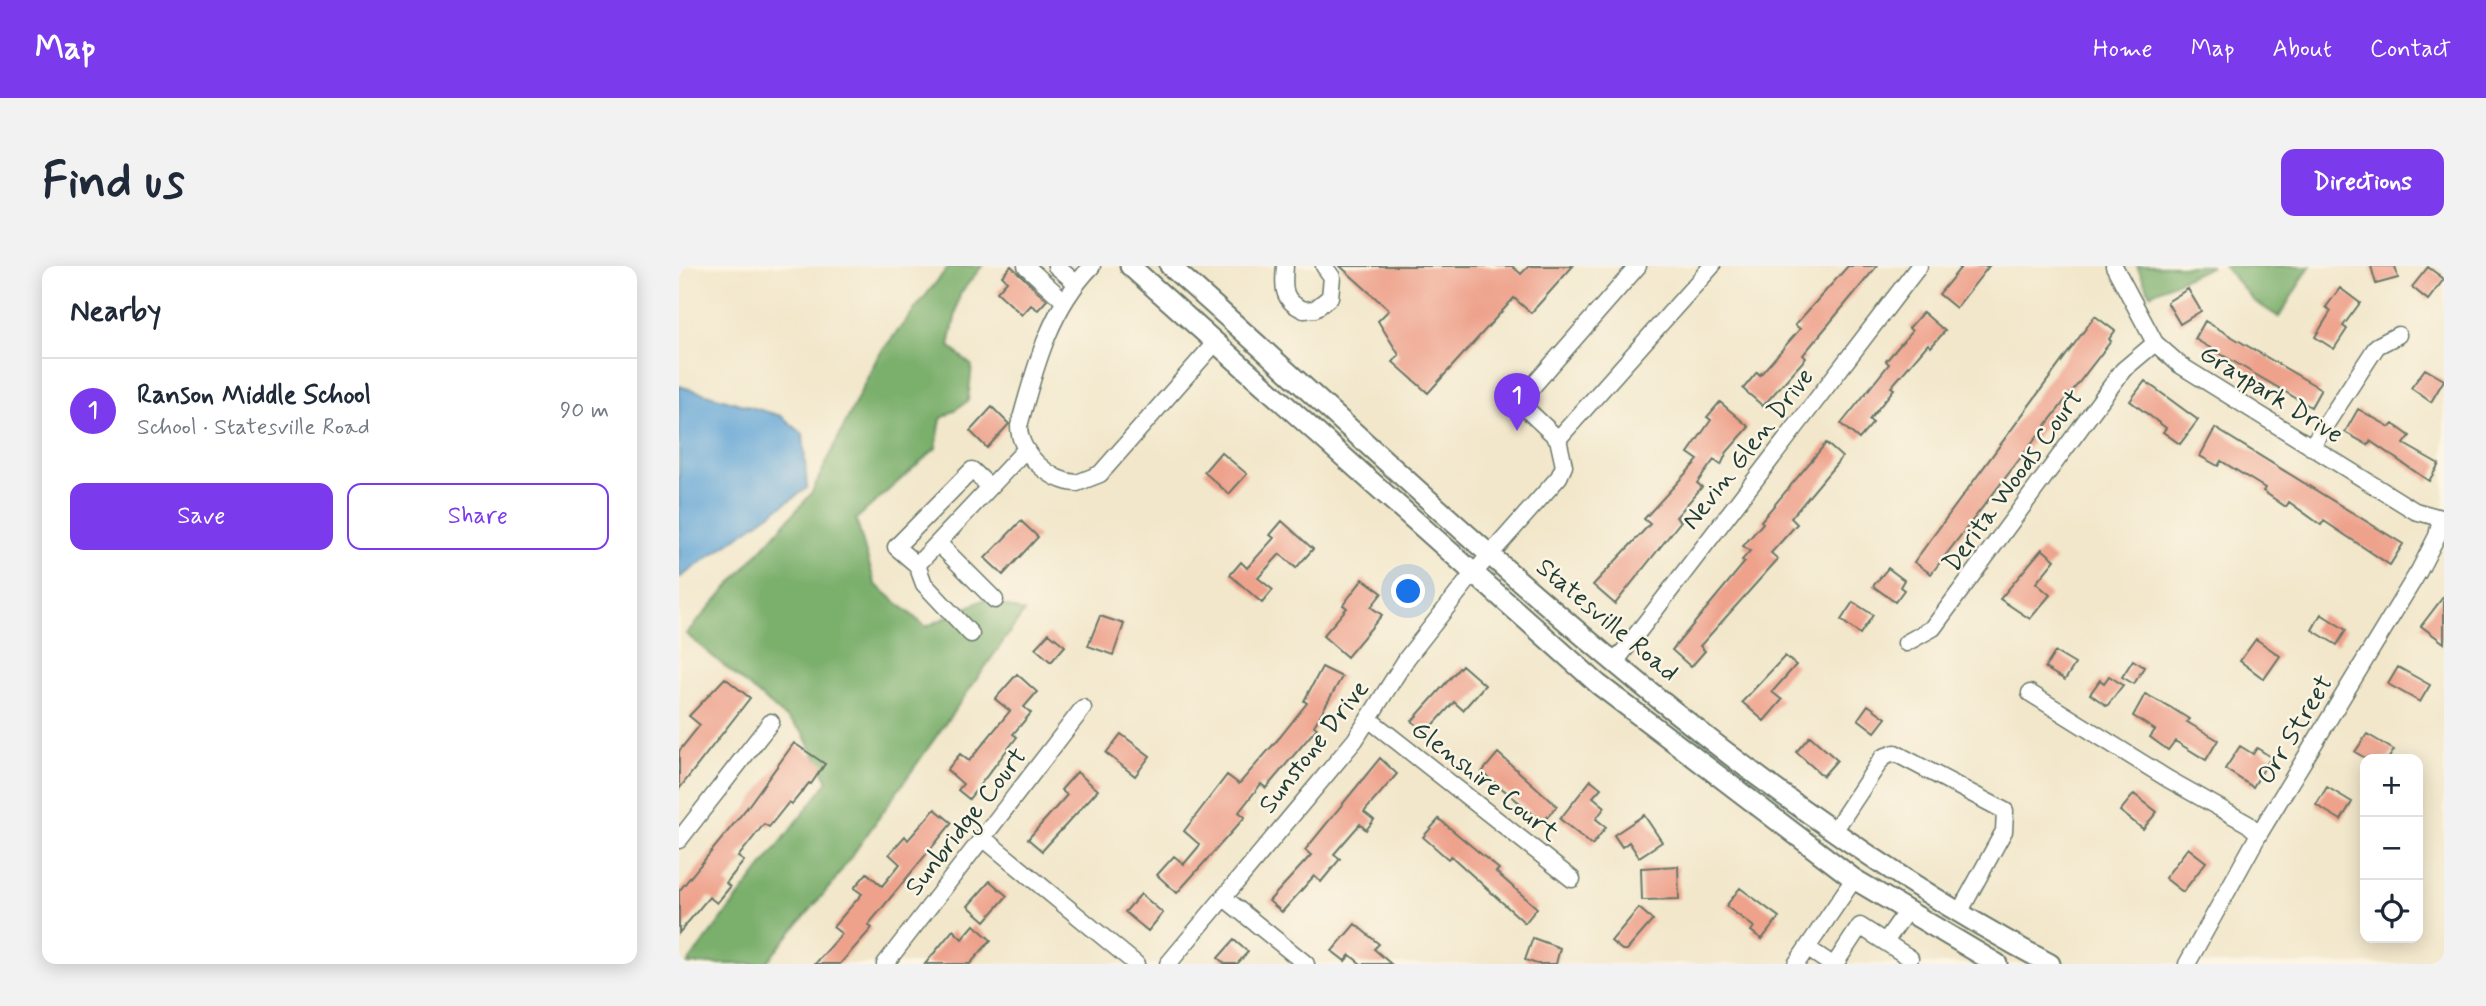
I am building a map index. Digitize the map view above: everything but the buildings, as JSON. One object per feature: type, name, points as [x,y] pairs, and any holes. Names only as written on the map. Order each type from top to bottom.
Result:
[{"type":"main road","name":"Statesville Road","points":[[1130,266],[1472,575],[1598,684],[1854,879],[1997,964]]},
{"type":"main road","name":"Statesville Road","points":[[1170,266],[1491,553],[1677,712],[1833,831],[1959,913],[2050,964]]},
{"type":"street","points":[[1027,266],[1063,300]]},
{"type":"street","points":[[1056,266],[1076,283]]},
{"type":"street","points":[[1093,266],[1063,300],[1044,343],[1020,426],[1019,439],[1026,449],[1060,480],[1077,483],[1091,479],[1116,458],[1183,376],[1215,343]]},
{"type":"street","points":[[1285,266],[1283,288],[1286,298],[1304,310],[1315,309],[1330,297],[1332,277],[1325,266]]},
{"type":"street","points":[[1638,266],[1519,402],[1559,439],[1712,266]]},
{"type":"street","name":"Nevin Glen Drive","points":[[1616,661],[1919,266]]},
{"type":"street","name":"Graypark Drive","points":[[2114,266],[2155,343],[2180,365],[2415,511],[2442,519]]},
{"type":"street","points":[[2311,447],[2377,346],[2398,335]]},
{"type":"street","name":"Derita Woods Court","points":[[1906,643],[1933,628],[2123,370],[2155,343]]},
{"type":"street","name":"Sunstone Drive","points":[[1168,964],[1370,720],[1407,657],[1472,575],[1559,477],[1564,466],[1559,439]]},
{"type":"street","points":[[917,565],[1026,449]]},
{"type":"street","points":[[971,634],[924,584],[917,565],[896,547],[972,470],[990,487]]},
{"type":"street","name":"Orr Street","points":[[2187,964],[2259,834],[2419,571],[2437,536],[2442,519]]},
{"type":"street","points":[[938,543],[995,600]]},
{"type":"street","points":[[2030,693],[2168,779],[2248,824],[2259,834]]},
{"type":"street","name":"Sunbridge Court","points":[[885,964],[1083,708]]},
{"type":"street","name":"Glenshire Court","points":[[1370,720],[1572,879]]},
{"type":"street","points":[[679,840],[771,722]]},
{"type":"street","points":[[1833,831],[1883,757],[1895,754],[2005,811],[2004,831],[1959,913]]},
{"type":"street","points":[[983,838],[1136,964]]},
{"type":"street","points":[[1796,964],[1854,879]]},
{"type":"street","points":[[1223,897],[1306,964]]},
{"type":"street","points":[[1885,942],[1906,912]]},
{"type":"street","points":[[1821,926],[1848,943]]},
{"type":"street","points":[[1807,948],[1833,964],[1860,926],[1910,958]]},
{"type":"green space","points":[[949,266],[982,266],[960,294],[949,346],[972,366],[968,401],[941,419],[936,448],[856,519],[875,584],[926,627],[985,599],[1024,612],[832,884],[765,964],[687,964],[828,781],[803,732],[686,634],[811,494],[878,356]]},
{"type":"green space","points":[[2137,266],[2212,266],[2150,294]]},
{"type":"green space","points":[[2224,266],[2310,266],[2279,317],[2254,301]]},
{"type":"water","points":[[679,386],[781,416],[803,434],[807,488],[679,578]]},
{"type":"place","name":"Ranson Middle School","points":[[1517,431]]}]
